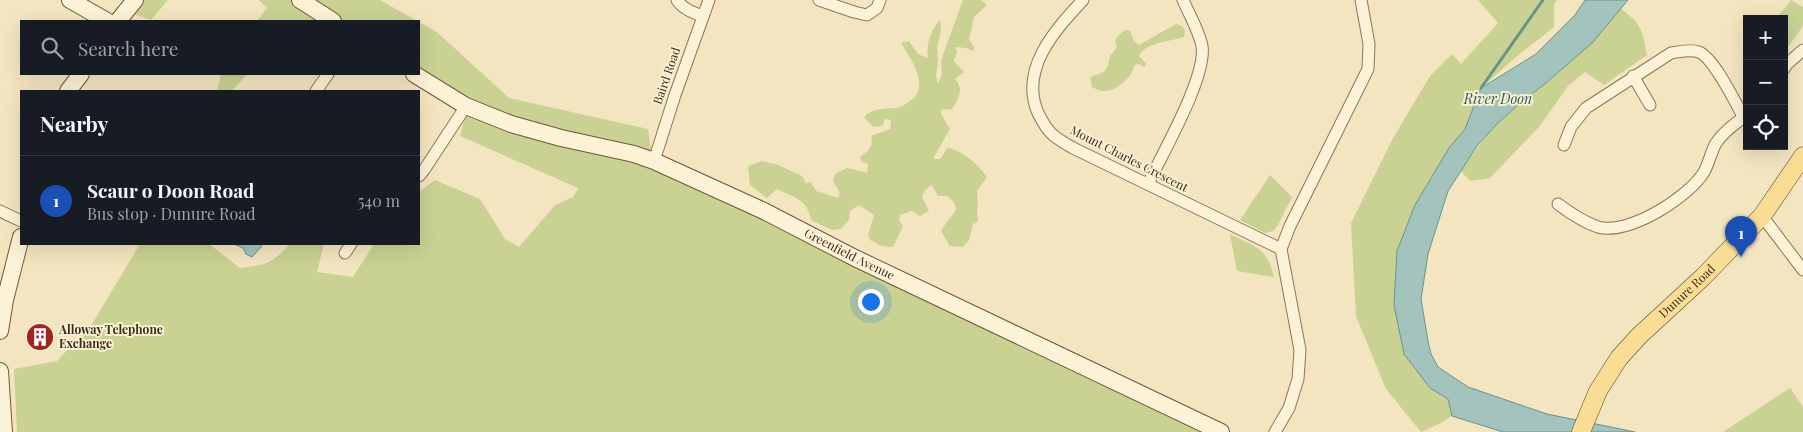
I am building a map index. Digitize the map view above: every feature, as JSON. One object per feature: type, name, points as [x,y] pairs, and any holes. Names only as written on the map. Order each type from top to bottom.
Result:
[{"type":"main road","name":"Dunure Road","points":[[1581,432],[1598,390],[1619,358],[1639,336],[1703,277],[1762,216],[1803,156]]},
{"type":"street","points":[[70,0],[105,20]]},
{"type":"street","points":[[119,20],[135,0]]},
{"type":"street","points":[[300,0],[331,20]]},
{"type":"street","points":[[677,0],[679,4],[703,16]]},
{"type":"street","name":"Baird Road","points":[[654,161],[709,0]]},
{"type":"street","points":[[819,0],[867,15],[877,8],[880,0]]},
{"type":"street","name":"Mount Charles Crescent","points":[[1083,0],[1050,37],[1036,65],[1032,90],[1035,107],[1042,121],[1052,134],[1073,148],[1281,250]]},
{"type":"street","points":[[1148,184],[1194,87],[1203,56],[1202,44],[1183,0]]},
{"type":"street","points":[[1275,432],[1288,408],[1298,379],[1300,350],[1281,250],[1290,226],[1368,69],[1370,44],[1361,0]]},
{"type":"street","points":[[1788,62],[1803,50]]},
{"type":"street","points":[[1564,146],[1571,127],[1586,108],[1670,53],[1684,51],[1700,52],[1716,68],[1743,113]]},
{"type":"street","points":[[69,90],[80,75]]},
{"type":"street","points":[[317,90],[327,75]]},
{"type":"street","name":"Greenfield Avenue","points":[[416,75],[466,106],[511,124],[561,138],[634,154],[654,161],[764,211],[863,262],[1221,432]]},
{"type":"street","points":[[1633,76],[1650,105]]},
{"type":"street","points":[[420,175],[466,106]]},
{"type":"street","points":[[1558,204],[1578,218],[1598,227],[1615,229],[1634,224],[1657,212],[1685,192],[1704,172],[1716,143],[1729,128],[1743,118]]},
{"type":"street","points":[[0,211],[20,220]]},
{"type":"street","points":[[1762,216],[1803,270]]},
{"type":"street","points":[[0,331],[20,242]]},
{"type":"street","points":[[0,371],[4,432]]},
{"type":"green space","points":[[141,0],[168,0],[151,20],[136,15]]},
{"type":"green space","points":[[259,0],[380,0],[415,20],[258,20],[267,8]]},
{"type":"green space","points":[[963,0],[981,0],[987,5],[974,17],[969,39],[974,47],[974,51],[955,47],[957,52],[954,61],[964,72],[955,79],[960,90],[955,105],[952,109],[941,110],[941,114],[950,129],[933,159],[941,159],[947,148],[953,149],[969,158],[987,177],[977,191],[978,222],[973,224],[969,240],[963,247],[950,246],[941,231],[956,210],[954,202],[947,196],[938,196],[932,185],[925,190],[922,197],[929,211],[920,216],[912,211],[900,215],[899,220],[903,226],[893,247],[882,246],[870,240],[868,235],[874,215],[859,205],[850,211],[849,220],[841,229],[832,230],[811,220],[806,207],[794,197],[777,189],[767,198],[750,185],[748,166],[762,161],[778,165],[802,176],[806,183],[811,182],[816,191],[838,198],[840,193],[833,181],[835,174],[847,168],[867,173],[868,164],[862,162],[860,157],[871,146],[871,136],[890,129],[891,120],[885,119],[882,126],[873,127],[864,117],[875,110],[896,108],[904,105],[916,95],[919,88],[919,80],[914,64],[901,43],[909,41],[918,54],[928,58],[930,37],[940,19],[941,30],[937,48],[936,76],[938,84],[942,74],[941,60]]},
{"type":"green space","points":[[1478,0],[1557,0],[1554,4],[1554,27],[1481,88],[1465,129],[1449,148],[1415,205],[1397,251],[1430,388],[1448,399],[1452,416],[1421,432],[1386,389],[1356,316],[1351,223],[1392,140],[1430,76],[1452,54],[1461,64],[1498,23]]},
{"type":"green space","points":[[1791,0],[1803,7],[1803,26],[1788,47],[1788,15],[1779,15]]},
{"type":"green space","points":[[1621,9],[1640,28],[1647,55],[1604,85],[1585,72],[1568,86],[1539,127],[1490,178],[1470,181],[1461,171],[1488,134],[1521,102],[1567,65]]},
{"type":"green space","points":[[420,23],[437,32],[509,98],[648,129],[653,164],[1221,432],[17,432],[14,369],[57,361],[92,324],[139,245],[210,245],[240,268],[261,265],[271,261],[288,245],[324,245],[317,272],[353,277],[373,245],[420,245],[420,191],[435,180],[480,199],[505,239],[519,247],[555,205],[573,197],[578,188],[460,136],[470,98],[420,68]]},
{"type":"green space","points":[[1176,24],[1182,26],[1185,30],[1184,37],[1147,47],[1139,56],[1146,63],[1145,67],[1138,64],[1134,66],[1131,75],[1114,89],[1102,91],[1092,87],[1090,77],[1104,72],[1108,66],[1110,56],[1117,47],[1115,42],[1117,37],[1125,30],[1130,31],[1134,41],[1139,45]]},
{"type":"green space","points":[[221,75],[246,75],[233,90],[217,90]]},
{"type":"green space","points":[[1270,175],[1292,197],[1278,225],[1273,231],[1265,233],[1240,220]]},
{"type":"green space","points":[[1230,234],[1253,245],[1263,253],[1268,259],[1274,277],[1237,271]]},
{"type":"green space","points":[[1790,388],[1803,407],[1803,432],[1723,432]]},
{"type":"water","name":"River Doon","points":[[1585,0],[1628,0],[1593,42],[1521,102],[1477,146],[1448,191],[1428,254],[1421,299],[1431,354],[1438,367],[1468,387],[1547,414],[1635,432],[1503,432],[1452,416],[1448,399],[1430,388],[1404,354],[1394,305],[1397,251],[1415,205],[1449,148],[1465,129],[1481,88],[1536,54],[1575,15]]},
{"type":"water","points":[[236,245],[262,246],[252,257],[246,254],[243,248]]},
{"type":"waterway","points":[[1481,88],[1543,0]]},
{"type":"place","name":"Scaur o Doon Road","points":[[1741,257]]},
{"type":"place","name":"Alloway Telephone Exchange","points":[[40,337]]}]
